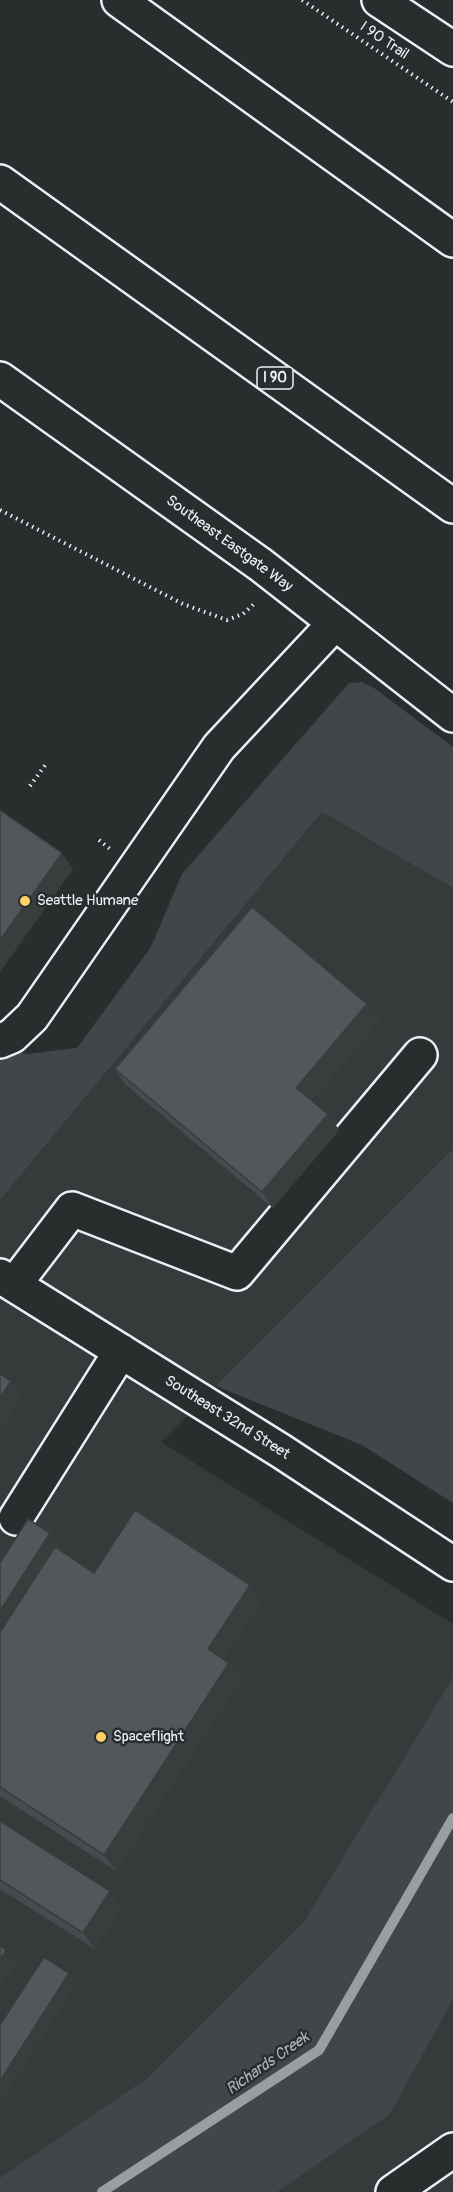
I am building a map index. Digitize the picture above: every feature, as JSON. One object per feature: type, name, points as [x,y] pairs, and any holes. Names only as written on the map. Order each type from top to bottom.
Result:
[{"type":"main road","points":[[119,0],[453,240]]},
{"type":"main road","points":[[397,5],[453,49]]},
{"type":"main road","name":"I 90","points":[[0,183],[453,506]]},
{"type":"main road","name":"Southeast Eastgate Way","points":[[0,379],[261,565],[453,715]]},
{"type":"main road","points":[[0,1041],[12,1036],[32,1017],[219,747],[335,623]]},
{"type":"main road","points":[[7,1280],[72,1209],[237,1274],[420,1055]]},
{"type":"main road","name":"Southeast 32nd Street","points":[[7,1280],[453,1564]]},
{"type":"main road","points":[[16,1518],[121,1351]]},
{"type":"main road","points":[[393,2192],[453,2150]]},
{"type":"path","name":"I 90 Trail","points":[[302,0],[453,102]]},
{"type":"path","points":[[0,510],[183,604],[227,620],[243,615],[255,603]]},
{"type":"path","points":[[30,786],[46,764]]},
{"type":"shaded area","points":[[362,682],[374,688],[453,747],[453,888],[322,812],[0,1200],[0,1049],[27,1054],[77,1048],[151,947],[182,874],[349,683]]},
{"type":"shaded area","points":[[322,812],[453,888],[453,1149],[161,1442],[453,1624],[453,2192],[0,2192],[0,1200]]},
{"type":"shaded area","points":[[453,1149],[453,1503],[362,1445],[216,1386]]},
{"type":"shaded area","points":[[453,1678],[453,1999],[390,2114],[277,2192],[0,2192],[0,2178],[149,2077],[303,1923]]},
{"type":"building","name":"Seattle Humane","points":[[0,810],[62,853],[0,940]]},
{"type":"building","points":[[252,907],[367,1004],[296,1088],[328,1114],[262,1192],[115,1069]]},
{"type":"building","points":[[0,1374],[11,1381],[0,1398]]},
{"type":"building","name":"Spaceflight","points":[[135,1510],[250,1585],[208,1649],[229,1663],[104,1855],[0,1787],[0,1632],[55,1547],[94,1573]]},
{"type":"building","points":[[28,1519],[50,1533],[0,1611],[0,1563]]},
{"type":"building","points":[[0,1821],[110,1891],[83,1933],[0,1880]]},
{"type":"building","points":[[0,1946],[6,1950],[0,1959]]},
{"type":"building","points":[[44,1957],[69,1973],[0,2081],[0,2025]]},
{"type":"waterway","name":"Richards Creek","points":[[102,2192],[319,2050],[453,1818]]},
{"type":"place","name":"Seattle Humane","points":[[25,901]]},
{"type":"place","name":"Spaceflight","points":[[101,1737]]}]
